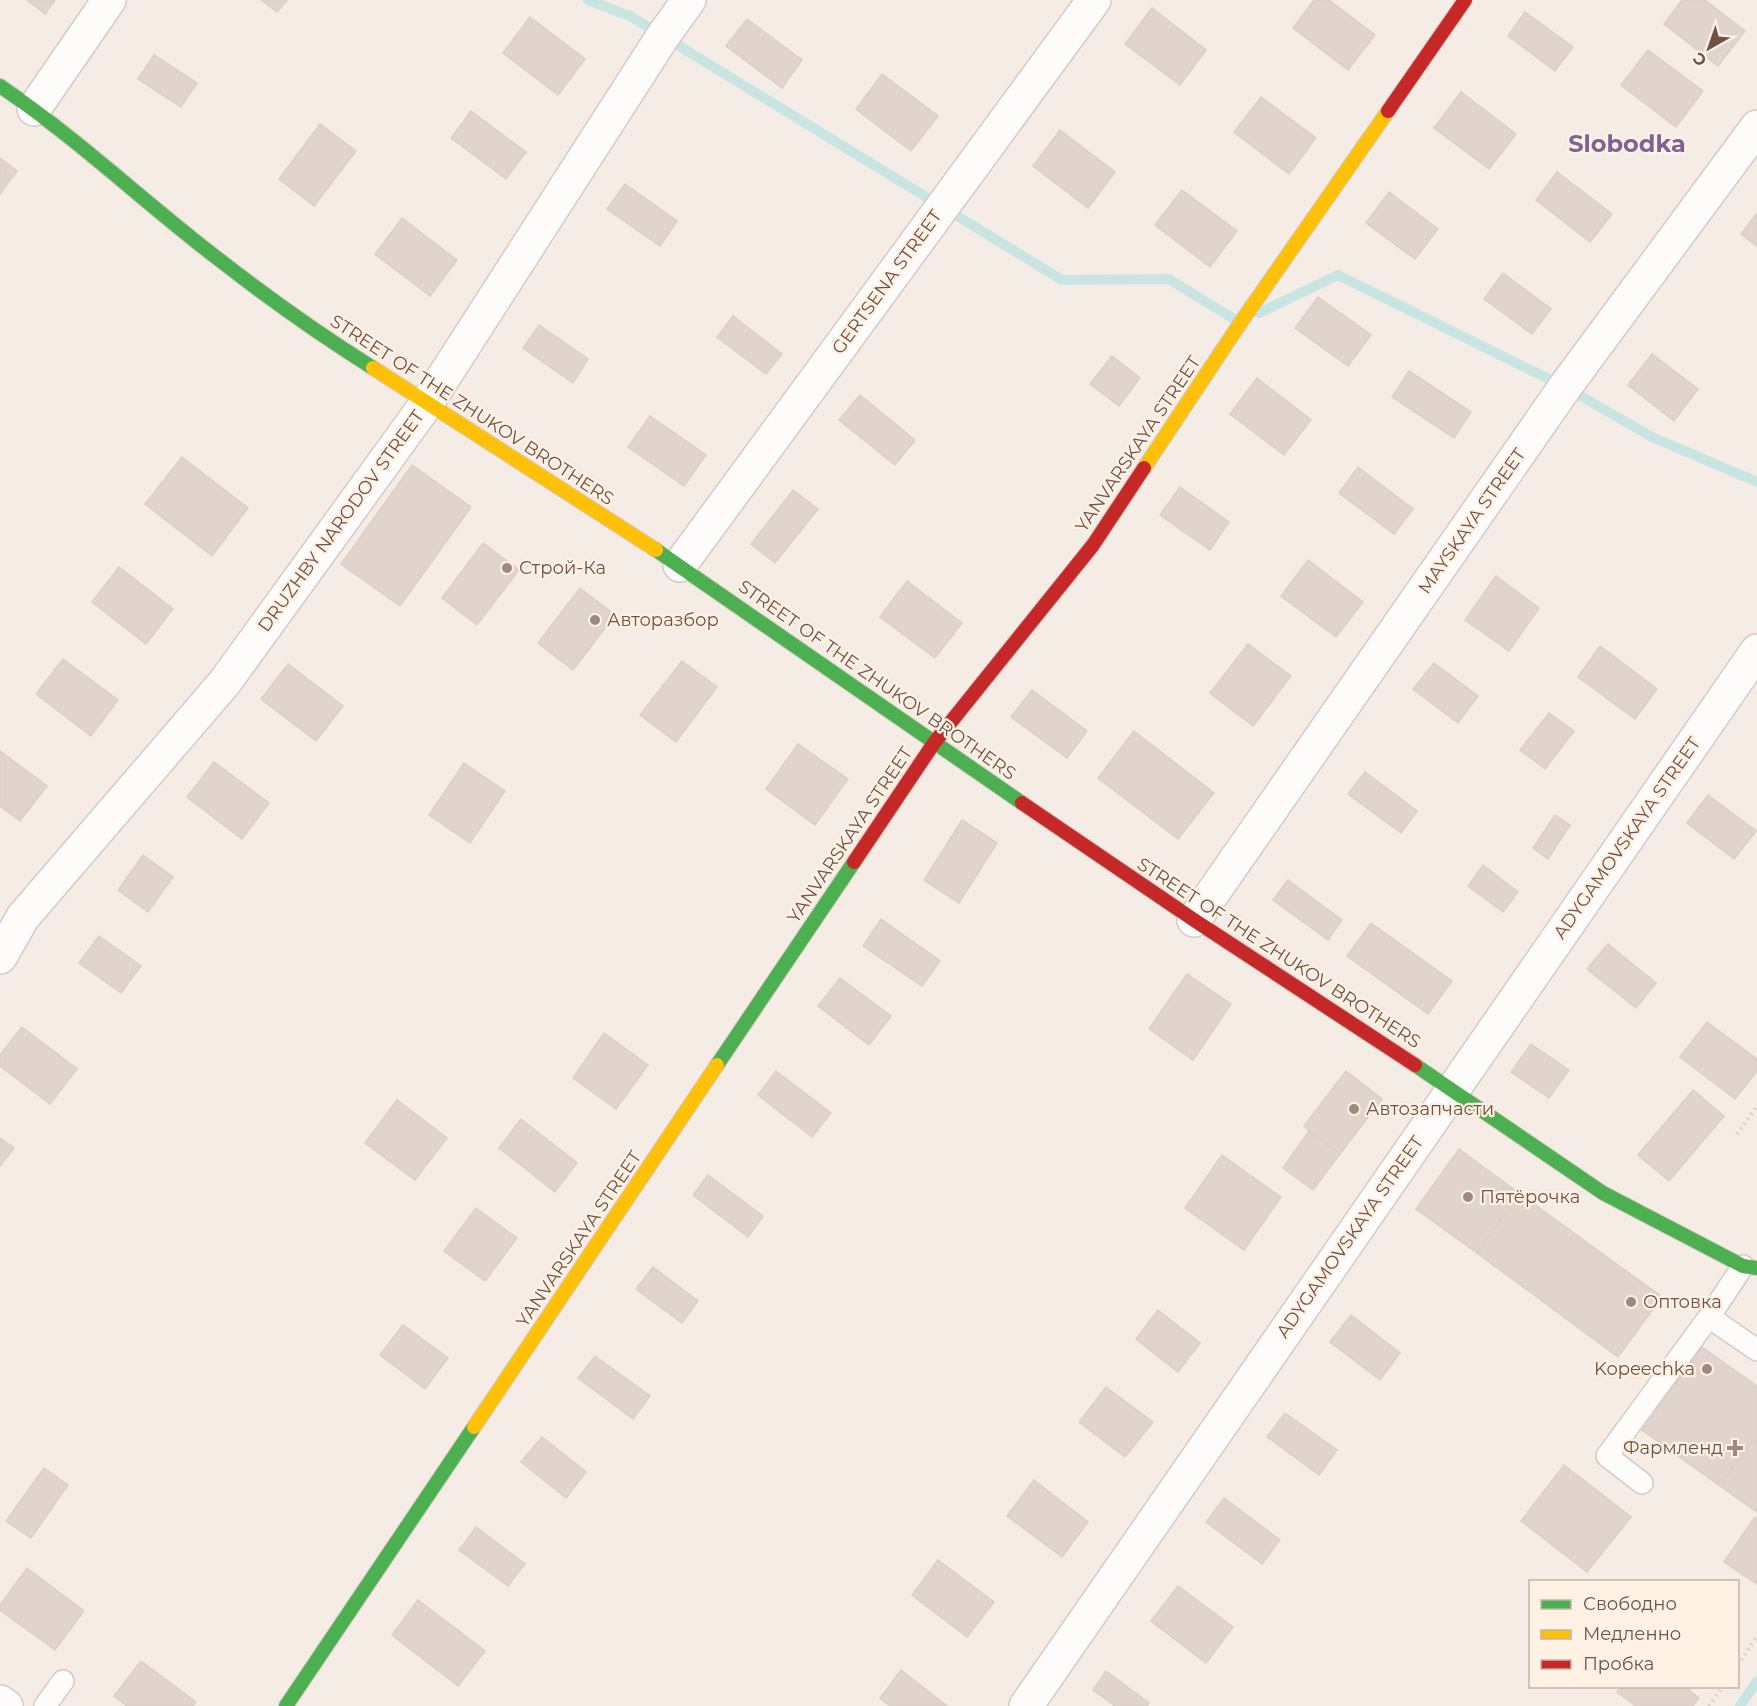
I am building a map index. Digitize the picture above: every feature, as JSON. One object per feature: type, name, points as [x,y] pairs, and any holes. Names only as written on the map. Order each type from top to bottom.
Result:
[{"type":"street","points":[[34,109],[109,0]]},
{"type":"street","name":"DRUZHBY NARODOV STREET","points":[[0,957],[22,917],[225,682],[427,403],[663,36],[689,0]]},
{"type":"street","name":"GERTSENA STREET","points":[[680,565],[1094,0]]},
{"type":"street","name":"YANVARSKAYA STREET","points":[[285,1706],[934,743],[1093,545],[1240,322],[1465,0]]},
{"type":"street","name":"STREET OF THE ZHUKOV BROTHERS","points":[[0,86],[34,109],[226,265],[318,333],[680,565],[934,743],[1194,920],[1452,1089],[1604,1193],[1750,1267]]},
{"type":"street","name":"MAYSKAYA STREET","points":[[1194,920],[1565,387],[1757,127]]},
{"type":"street","name":"ADYGAMOVSKAYA STREET","points":[[1026,1706],[1757,651]]},
{"type":"street","points":[[0,1702],[6,1706]]},
{"type":"lane","points":[[1642,1483],[1607,1456],[1709,1317],[1750,1267]]},
{"type":"lane","points":[[1709,1317],[1757,1350]]},
{"type":"lane","points":[[45,1706],[63,1681]]},
{"type":"path","points":[[1737,1134],[1757,1106]]},
{"type":"path","points":[[1739,1662],[1757,1636]]},
{"type":"path","points":[[1709,1706],[1722,1688]]},
{"type":"building","points":[[27,0],[55,0],[45,14]]},
{"type":"building","points":[[261,0],[287,0],[277,12]]},
{"type":"building","points":[[1314,0],[1329,0],[1375,35],[1348,70],[1293,28]]},
{"type":"building","points":[[1682,0],[1705,0],[1745,31],[1718,66],[1664,24]]},
{"type":"building","points":[[1152,8],[1206,50],[1180,85],[1125,44]]},
{"type":"building","points":[[1525,12],[1573,47],[1555,71],[1508,36]]},
{"type":"building","points":[[530,17],[585,59],[558,95],[503,53]]},
{"type":"building","points":[[747,19],[802,60],[782,88],[726,46]]},
{"type":"building","points":[[1648,50],[1703,91],[1676,127],[1621,85]]},
{"type":"building","points":[[154,55],[197,83],[181,107],[138,79]]},
{"type":"building","points":[[882,74],[938,116],[911,151],[856,109]]},
{"type":"building","points":[[1461,92],[1516,134],[1489,169],[1434,128]]},
{"type":"building","points":[[1261,97],[1316,138],[1289,174],[1234,132]]},
{"type":"building","points":[[471,111],[526,152],[506,179],[451,138]]},
{"type":"building","points":[[320,124],[356,151],[314,206],[279,179]]},
{"type":"building","points":[[1060,130],[1115,172],[1088,208],[1033,166]]},
{"type":"building","points":[[0,158],[17,171],[0,194]]},
{"type":"building","points":[[1557,172],[1612,214],[1590,242],[1536,200]]},
{"type":"building","points":[[625,184],[677,221],[660,246],[607,209]]},
{"type":"building","points":[[1182,190],[1237,231],[1210,267],[1155,225]]},
{"type":"building","points":[[1389,192],[1438,229],[1415,259],[1366,223]]},
{"type":"building","points":[[1757,213],[1757,246],[1741,234]]},
{"type":"building","points":[[402,218],[457,260],[430,296],[375,254]]},
{"type":"building","points":[[1503,273],[1551,309],[1532,334],[1484,299]]},
{"type":"building","points":[[1318,297],[1371,335],[1348,366],[1295,328]]},
{"type":"building","points":[[733,316],[782,354],[766,374],[717,337]]},
{"type":"building","points":[[539,325],[588,359],[573,383],[523,348]]},
{"type":"building","points":[[1652,354],[1698,389],[1674,421],[1628,385]]},
{"type":"building","points":[[1112,356],[1140,378],[1119,406],[1090,384]]},
{"type":"building","points":[[1409,371],[1471,412],[1454,438],[1392,397]]},
{"type":"building","points":[[1257,378],[1311,420],[1284,455],[1230,414]]},
{"type":"building","points":[[860,395],[915,440],[895,465],[839,420]]},
{"type":"building","points":[[650,416],[706,455],[684,486],[628,447]]},
{"type":"building","points":[[182,457],[248,508],[212,556],[145,504]]},
{"type":"building","points":[[412,465],[471,507],[400,606],[341,564]]},
{"type":"building","points":[[1358,467],[1413,509],[1394,534],[1339,493]]},
{"type":"building","points":[[1180,487],[1229,522],[1210,550],[1160,515]]},
{"type":"building","points":[[793,490],[818,509],[775,563],[751,544]]},
{"type":"building","points":[[483,543],[519,570],[477,625],[442,598]]},
{"type":"building","points":[[1308,560],[1363,602],[1336,637],[1281,596]]},
{"type":"building","points":[[119,567],[173,609],[146,644],[92,602]]},
{"type":"building","points":[[1496,576],[1539,608],[1509,651],[1465,620]]},
{"type":"building","points":[[907,581],[962,623],[935,658],[880,617]]},
{"type":"building","points":[[580,588],[615,615],[573,670],[538,643]]},
{"type":"building","points":[[1248,644],[1291,676],[1253,726],[1210,693]]},
{"type":"building","points":[[1600,646],[1657,689],[1635,719],[1578,677]]},
{"type":"building","points":[[63,659],[118,700],[91,736],[36,694]]},
{"type":"building","points":[[682,661],[717,687],[676,742],[640,715]]},
{"type":"building","points":[[1434,663],[1478,696],[1458,723],[1413,689]]},
{"type":"building","points":[[288,664],[343,706],[316,741],[261,699]]},
{"type":"building","points":[[1032,690],[1087,731],[1067,758],[1011,717]]},
{"type":"building","points":[[1549,713],[1574,731],[1545,769],[1520,750]]},
{"type":"building","points":[[1134,731],[1214,793],[1178,839],[1098,778]]},
{"type":"building","points":[[798,744],[848,779],[815,825],[766,789]]},
{"type":"building","points":[[0,751],[47,786],[20,821],[0,806]]},
{"type":"building","points":[[214,762],[269,803],[242,839],[187,797]]},
{"type":"building","points":[[464,763],[505,791],[470,843],[429,815]]},
{"type":"building","points":[[1365,772],[1417,811],[1401,833],[1348,794]]},
{"type":"building","points":[[1708,795],[1756,831],[1734,859],[1687,823]]},
{"type":"building","points":[[1555,815],[1570,825],[1548,859],[1533,848]]},
{"type":"building","points":[[962,820],[997,843],[959,903],[924,880]]},
{"type":"building","points":[[143,855],[173,877],[148,912],[118,890]]},
{"type":"building","points":[[1483,865],[1518,892],[1503,912],[1468,886]]},
{"type":"building","points":[[1288,880],[1342,920],[1328,940],[1273,900]]},
{"type":"building","points":[[881,919],[940,961],[922,986],[863,946]]},
{"type":"building","points":[[1371,923],[1452,981],[1428,1014],[1347,956]]},
{"type":"building","points":[[99,936],[141,966],[121,993],[79,963]]},
{"type":"building","points":[[1608,944],[1656,983],[1636,1008],[1587,969]]},
{"type":"building","points":[[1187,974],[1231,1004],[1193,1060],[1149,1029]]},
{"type":"building","points":[[840,978],[891,1016],[869,1045],[818,1006]]},
{"type":"building","points":[[1707,1022],[1757,1059],[1757,1071],[1735,1099],[1680,1057]]},
{"type":"building","points":[[22,1027],[77,1069],[50,1104],[0,1066],[0,1055]]},
{"type":"building","points":[[604,1033],[648,1065],[616,1109],[573,1078]]},
{"type":"building","points":[[1531,1044],[1569,1070],[1549,1098],[1511,1072]]},
{"type":"building","points":[[776,1071],[831,1113],[812,1137],[758,1095]]},
{"type":"building","points":[[1346,1071],[1382,1099],[1340,1154],[1304,1126]]},
{"type":"building","points":[[1693,1090],[1724,1116],[1669,1181],[1638,1155]]},
{"type":"building","points":[[397,1100],[447,1138],[415,1180],[365,1143]]},
{"type":"building","points":[[521,1119],[577,1163],[555,1192],[499,1148]]},
{"type":"building","points":[[1309,1131],[1340,1154],[1313,1190],[1283,1168]]},
{"type":"building","points":[[0,1138],[14,1148],[0,1166]]},
{"type":"building","points":[[1459,1149],[1520,1194],[1477,1253],[1416,1209]]},
{"type":"building","points":[[1222,1155],[1281,1197],[1244,1250],[1185,1208]]},
{"type":"building","points":[[708,1175],[763,1216],[748,1237],[693,1195]]},
{"type":"building","points":[[1520,1194],[1662,1297],[1618,1357],[1477,1253]]},
{"type":"building","points":[[476,1208],[517,1238],[485,1281],[444,1251]]},
{"type":"building","points":[[653,1267],[698,1301],[682,1323],[636,1289]]},
{"type":"building","points":[[1158,1310],[1200,1343],[1178,1372],[1136,1339]]},
{"type":"building","points":[[1351,1315],[1400,1353],[1380,1380],[1330,1342]]},
{"type":"building","points":[[403,1325],[448,1358],[425,1389],[380,1355]]},
{"type":"building","points":[[1702,1347],[1757,1386],[1757,1444],[1753,1440],[1720,1486],[1642,1430]]},
{"type":"building","points":[[595,1356],[650,1396],[633,1419],[578,1378]]},
{"type":"building","points":[[1106,1387],[1153,1422],[1125,1457],[1079,1422]]},
{"type":"building","points":[[1285,1413],[1337,1450],[1319,1475],[1267,1437]]},
{"type":"building","points":[[542,1437],[586,1472],[566,1498],[521,1462]]},
{"type":"building","points":[[1753,1440],[1757,1444],[1757,1512],[1720,1486]]},
{"type":"building","points":[[1564,1465],[1631,1517],[1587,1572],[1521,1521]]},
{"type":"building","points":[[44,1468],[68,1485],[31,1538],[6,1521]]},
{"type":"building","points":[[1034,1480],[1088,1522],[1062,1557],[1007,1516]]},
{"type":"building","points":[[1224,1498],[1280,1540],[1262,1564],[1206,1522]]},
{"type":"building","points":[[1755,1517],[1757,1518],[1757,1584],[1724,1562]]},
{"type":"building","points":[[476,1527],[525,1564],[508,1586],[459,1550]]},
{"type":"building","points":[[938,1560],[994,1602],[967,1637],[912,1595]]},
{"type":"building","points":[[27,1568],[84,1611],[55,1650],[0,1610],[0,1605]]},
{"type":"building","points":[[1178,1586],[1233,1627],[1206,1663],[1151,1621]]},
{"type":"building","points":[[418,1600],[485,1651],[458,1686],[392,1635]]},
{"type":"building","points":[[141,1661],[196,1702],[193,1706],[127,1706],[114,1696]]},
{"type":"building","points":[[901,1670],[947,1706],[890,1706],[880,1698]]},
{"type":"building","points":[[1106,1671],[1149,1703],[1147,1706],[1115,1706],[1093,1690]]},
{"type":"building","points":[[1620,1688],[1686,1688],[1699,1698],[1693,1706],[1636,1706],[1617,1692]]},
{"type":"waterway","points":[[588,0],[630,16],[1062,280],[1169,279],[1237,321]]},
{"type":"waterway","points":[[1259,313],[1338,275],[1565,387],[1652,437],[1757,482]]},
{"type":"waterway","points":[[1740,1706],[1757,1681]]},
{"type":"traffic: fast","points":[[0,86],[56,127],[236,273],[313,329],[373,368]]},
{"type":"traffic: fast","points":[[656,550],[1022,803]]},
{"type":"traffic: fast","points":[[717,1065],[854,862]]},
{"type":"traffic: fast","points":[[1415,1065],[1603,1193],[1743,1266],[1757,1268]]},
{"type":"traffic: fast","points":[[286,1706],[474,1427]]},
{"type":"traffic: slow","points":[[1144,468],[1241,322],[1388,111]]},
{"type":"traffic: slow","points":[[373,368],[656,550]]},
{"type":"traffic: slow","points":[[474,1427],[717,1065]]},
{"type":"traffic: jam","points":[[1388,111],[1465,0]]},
{"type":"traffic: jam","points":[[854,862],[934,743],[1093,545],[1144,468]]},
{"type":"traffic: jam","points":[[1022,803],[1194,920],[1415,1065]]},
{"type":"place","name":"Строй-Ка","points":[[507,568]]},
{"type":"place","name":"Авторазбор","points":[[595,620]]},
{"type":"place","name":"Автозапчасти","points":[[1354,1109]]},
{"type":"place","name":"Пятёрочка","points":[[1468,1197]]},
{"type":"place","name":"Оптовка","points":[[1631,1302]]},
{"type":"place","name":"Kopeechka","points":[[1707,1369]]},
{"type":"place","name":"Фармленд","points":[[1735,1448]]},
{"type":"district","name":"Slobodka","points":[[1627,143]]}]
